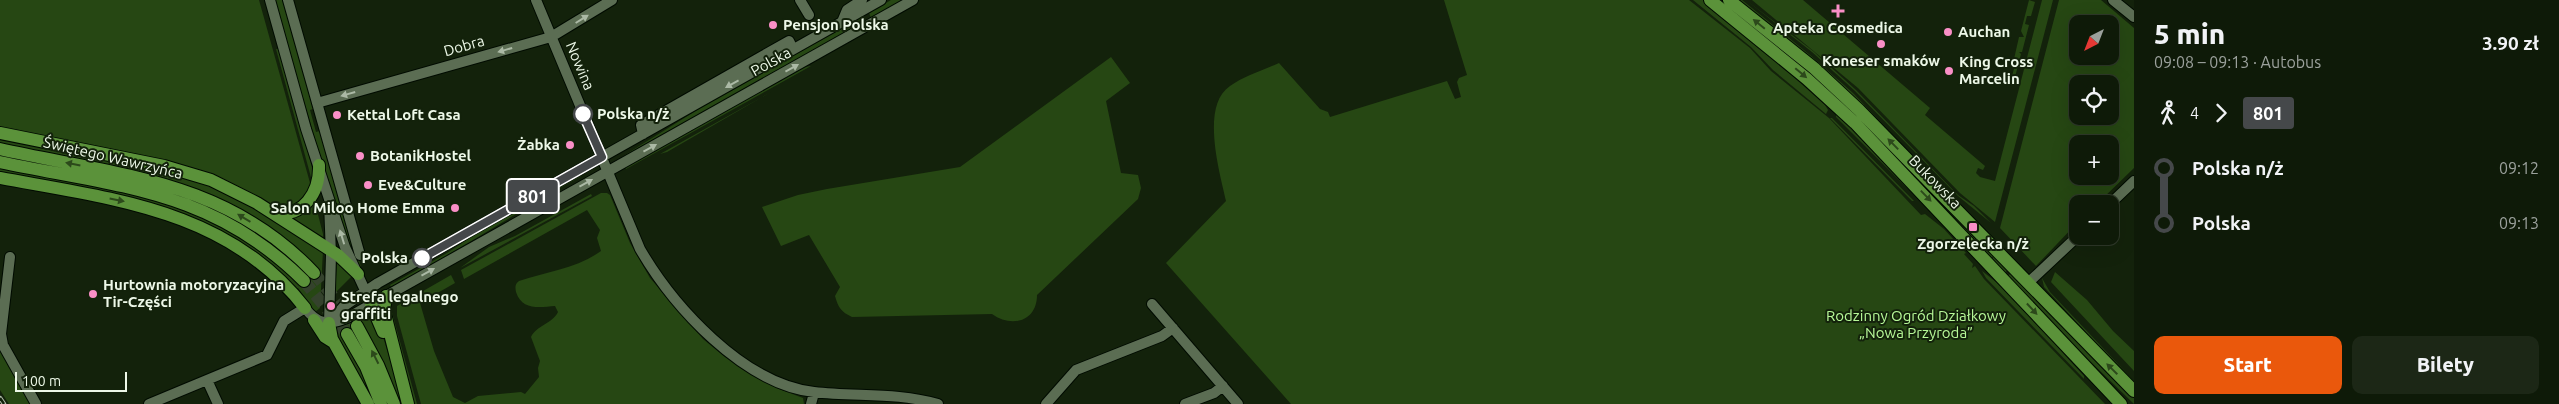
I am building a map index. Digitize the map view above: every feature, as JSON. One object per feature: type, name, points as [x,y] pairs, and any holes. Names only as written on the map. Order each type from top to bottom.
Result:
[{"type":"main road","name":"Bukowska","points":[[1710,0],[1792,66],[1855,123],[2121,404]]},
{"type":"main road","name":"Bukowska","points":[[1729,0],[1846,97],[2134,391]]},
{"type":"main road","points":[[0,133],[179,169],[235,191],[272,212],[331,251],[359,275]]},
{"type":"main road","name":"Świętego Wawrzyńca","points":[[0,149],[132,175],[198,195],[237,214],[271,236],[309,277],[252,238],[214,216],[184,203],[137,189],[0,162]]},
{"type":"main road","points":[[272,212],[288,214],[302,209],[315,188],[318,165]]},
{"type":"main road","points":[[0,178],[142,206],[195,223],[236,246],[269,269],[286,284],[305,308]]},
{"type":"main road","points":[[386,296],[384,310],[408,404]]},
{"type":"main road","points":[[368,298],[402,381]]},
{"type":"main road","points":[[314,320],[325,337],[335,344]]},
{"type":"main road","points":[[329,323],[335,344],[368,404]]},
{"type":"main road","points":[[381,404],[352,330],[378,365],[394,404]]},
{"type":"street","points":[[270,0],[299,104],[329,199],[345,247],[368,298]]},
{"type":"street","points":[[288,0],[360,255]]},
{"type":"street","name":"Nowina","points":[[536,0],[640,249],[651,268],[707,335],[730,354],[789,387],[814,393],[886,395],[938,404]]},
{"type":"street","name":"Dobra","points":[[317,103],[551,37],[612,0]]},
{"type":"street","points":[[800,0],[809,14]]},
{"type":"street","name":"Polska","points":[[842,22],[847,10],[862,0]]},
{"type":"street","name":"Polska","points":[[368,298],[378,283],[602,157],[642,129],[791,45],[842,22],[881,0]]},
{"type":"street","name":"Polska","points":[[329,323],[344,306],[368,298],[386,296],[912,0]]},
{"type":"street","points":[[2113,0],[2134,17]]},
{"type":"street","points":[[2119,195],[2134,181]]},
{"type":"street","points":[[149,404],[267,355],[284,321],[305,308],[314,320],[329,323],[331,251],[329,199]]},
{"type":"street","points":[[2028,283],[2069,244]]},
{"type":"street","points":[[10,256],[1,334],[3,345],[36,404]]},
{"type":"street","points":[[359,275],[378,283]]},
{"type":"street","points":[[1152,304],[1238,404]]},
{"type":"street","points":[[1046,404],[1076,370],[1162,336],[1173,328]]},
{"type":"street","points":[[207,380],[218,404]]},
{"type":"street","points":[[1184,404],[1214,393],[1223,386]]},
{"type":"street","points":[[811,404],[814,393]]},
{"type":"green space","points":[[0,0],[259,0],[312,190],[307,199],[281,211],[244,191],[0,129]]},
{"type":"green space","points":[[274,0],[286,0],[316,108],[310,110],[316,132],[323,130],[360,269],[345,240]]},
{"type":"green space","points":[[891,0],[903,0],[871,18],[869,13]]},
{"type":"green space","name":"Rodzinny Ogród Działkowy „Nowa Przyroda”","points":[[1444,0],[1689,0],[1750,48],[1771,71],[1829,118],[1921,215],[1925,214],[1944,229],[1966,253],[1964,254],[1973,264],[1972,268],[1975,266],[1984,279],[2105,404],[1291,404],[1166,263],[1226,201],[1214,140],[1216,108],[1221,96],[1235,82],[1279,63],[1320,109],[1328,112],[1330,117],[1447,81],[1455,99],[1461,97],[1457,82],[1459,78],[1467,75]]},
{"type":"green space","points":[[1693,0],[1703,0],[1751,39],[1825,105],[1828,110],[1826,114],[1773,70],[1751,47]]},
{"type":"green space","points":[[1736,0],[1742,0],[1810,55],[1853,93],[1936,180],[1935,181]]},
{"type":"green space","points":[[1746,0],[1813,51],[1856,90],[1958,195],[1974,206],[1991,223],[1958,196],[1855,91],[1812,52]]},
{"type":"green space","points":[[1752,0],[1803,0],[1930,108],[1925,115],[1985,166],[1983,170],[1978,168],[1976,173],[1980,177],[1995,181],[2042,0],[2053,0],[1995,222],[1960,193],[1858,88]]},
{"type":"green space","points":[[2029,0],[2035,2],[2031,16],[2027,16],[2025,24],[2029,25],[2022,52],[2019,52],[2021,54],[2014,81],[2011,80],[2016,61],[2018,60],[2014,59],[2019,37],[2024,37],[2021,31]]},
{"type":"green space","points":[[2059,0],[2101,0],[2119,15],[2069,15],[2069,65],[2119,65],[2119,15],[2134,28],[2134,168],[2119,183],[2119,135],[2069,135],[2069,185],[2117,185],[2106,195],[2069,195],[2069,231],[2036,266],[2000,228]]},
{"type":"green space","points":[[861,18],[863,22],[620,158],[702,107]]},
{"type":"green space","points":[[276,49],[279,49],[313,171],[312,181]]},
{"type":"green space","points":[[1111,57],[1130,83],[1106,101],[1121,173],[1138,175],[1141,188],[1138,199],[1037,295],[1036,304],[1028,317],[1022,320],[1007,321],[992,314],[852,317],[839,306],[835,296],[840,287],[809,235],[781,246],[762,207],[798,195],[827,189],[960,167]]},
{"type":"green space","points":[[811,66],[626,169],[625,167],[804,67]]},
{"type":"green space","points":[[771,92],[667,152],[660,154]]},
{"type":"green space","points":[[1836,111],[1917,198],[1836,117]]},
{"type":"green space","points":[[1830,118],[1832,118],[1914,201],[1912,201]]},
{"type":"green space","points":[[0,137],[164,170],[227,192],[323,250],[320,308],[315,312],[298,288],[295,289],[212,227],[0,174],[0,167],[128,192],[217,212],[0,158],[0,154],[127,179],[221,211],[318,272],[200,191],[162,178],[0,145]]},
{"type":"green space","points":[[580,175],[391,287],[390,285],[447,253],[482,230]]},
{"type":"green space","points":[[1932,190],[2008,270],[2004,273],[1992,259],[1994,256],[1990,259],[1929,193]]},
{"type":"green space","points":[[601,193],[610,195],[630,243],[650,278],[703,339],[725,357],[752,374],[779,389],[803,398],[804,404],[421,404],[397,316],[397,306],[451,275],[455,283],[420,303],[434,351],[453,397],[465,403],[478,396],[521,392],[525,394],[539,377],[538,368],[540,361],[531,337],[558,312],[555,306],[527,305],[519,298],[516,292],[516,284],[519,281],[562,269],[592,257],[601,251],[597,238],[600,230],[587,210],[464,279],[461,270]]},
{"type":"green space","points":[[591,194],[592,196],[460,268],[489,247],[515,236]]},
{"type":"green space","points":[[314,199],[323,234],[323,239],[290,218]]},
{"type":"green space","points":[[336,260],[352,276],[335,293],[337,263]]},
{"type":"green space","points":[[1982,271],[2023,308],[2084,376],[2084,379],[1986,278]]},
{"type":"green space","points":[[2055,272],[2087,300],[2113,331],[2134,351],[2134,371],[2051,282]]},
{"type":"green space","points":[[2011,273],[2134,398],[2134,404],[2059,331],[2008,276]]},
{"type":"green space","points":[[2042,278],[2050,292],[2134,381],[2134,384],[2044,287]]},
{"type":"green space","points":[[390,305],[417,404],[413,404],[387,311]]},
{"type":"green space","points":[[370,311],[384,340],[403,404],[386,404],[349,345],[377,404],[372,404],[337,336],[337,330]]},
{"type":"green space","points":[[0,349],[33,404],[9,404],[0,390]]},
{"type":"tunnel","points":[[314,273],[357,326]]},
{"type":"tunnel","points":[[304,281],[347,334]]},
{"type":"railway","points":[[0,398],[4,404]]},
{"type":"bus line","name":"801","points":[[422,258],[602,157],[583,114]]},
{"type":"place","name":"Apteka Cosmedica","points":[[1838,11]]},
{"type":"place","name":"Pensjon Polska","points":[[773,25]]},
{"type":"place","name":"Auchan","points":[[1948,32]]},
{"type":"place","name":"Koneser smaków","points":[[1881,44]]},
{"type":"place","name":"King Cross Marcelin","points":[[1949,71]]},
{"type":"place","name":"Polska n/ż","points":[[583,114]]},
{"type":"place","name":"Kettal Loft Casa","points":[[337,115]]},
{"type":"place","name":"Żabka","points":[[570,145]]},
{"type":"place","name":"BotanikHostel","points":[[360,156]]},
{"type":"place","name":"Eve&Culture","points":[[368,185]]},
{"type":"place","name":"Salon Miloo Home Emma","points":[[455,208]]},
{"type":"place","name":"Zgorzelecka n/ż","points":[[1973,227]]},
{"type":"place","name":"Polska","points":[[422,258]]},
{"type":"place","name":"Hurtownia motoryzacyjna Tir-Części","points":[[93,294]]},
{"type":"place","name":"Strefa legalnego graffiti","points":[[331,306]]}]
